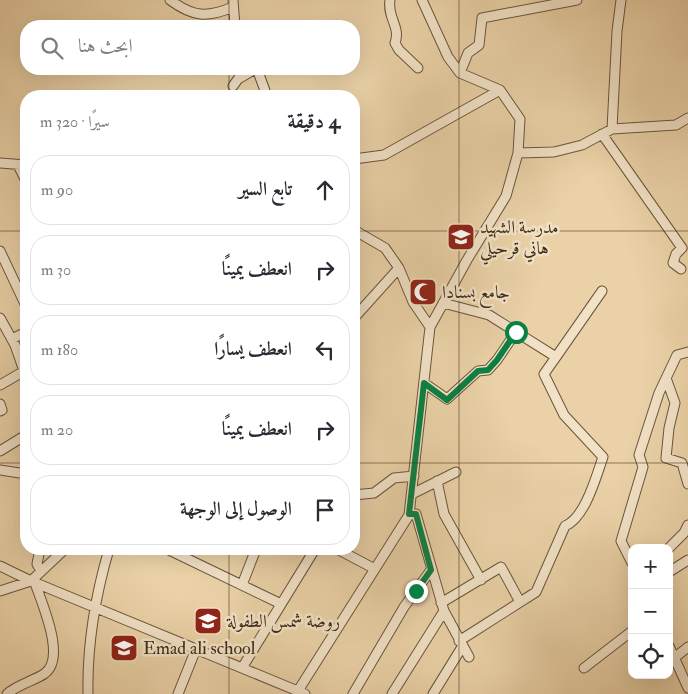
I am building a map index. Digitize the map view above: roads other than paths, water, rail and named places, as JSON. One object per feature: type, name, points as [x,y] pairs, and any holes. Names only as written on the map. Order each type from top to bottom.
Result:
[{"type":"street","points":[[170,0],[191,14],[215,15],[233,4],[234,20]]},
{"type":"street","points":[[390,0],[388,10],[398,35],[396,42],[399,50],[418,68]]},
{"type":"street","points":[[0,566],[33,582],[300,693],[409,514],[430,327],[506,196],[518,153],[520,119],[500,90],[460,74],[448,57],[422,0]]},
{"type":"street","points":[[460,74],[468,53],[479,45],[482,18],[577,0]]},
{"type":"street","points":[[612,129],[617,31],[621,0]]},
{"type":"street","points":[[233,86],[238,79],[245,75]]},
{"type":"street","points":[[258,75],[265,90]]},
{"type":"street","points":[[360,158],[384,155],[500,90]]},
{"type":"street","points":[[518,153],[554,152],[582,145],[612,129],[676,125],[688,118]]},
{"type":"street","points":[[602,134],[682,248],[676,254],[674,263],[681,269]]},
{"type":"street","points":[[0,162],[20,165]]},
{"type":"street","points":[[360,234],[384,248],[399,268],[414,302],[430,327]]},
{"type":"street","points":[[0,251],[20,293]]},
{"type":"street","points":[[360,311],[399,268]]},
{"type":"street","points":[[433,694],[460,644],[536,592],[565,526],[573,522],[588,497],[603,457],[564,416],[544,374],[602,291]]},
{"type":"street","points":[[443,303],[489,315],[556,357]]},
{"type":"street","points":[[0,318],[20,358]]},
{"type":"street","points":[[424,383],[447,400],[478,371],[488,370],[516,332]]},
{"type":"street","points":[[12,340],[20,335]]},
{"type":"street","points":[[628,556],[621,541],[643,467],[639,456],[666,378],[677,355],[688,352]]},
{"type":"street","points":[[0,384],[20,373]]},
{"type":"street","points":[[666,378],[675,403],[669,428],[666,458],[682,463],[688,484]]},
{"type":"street","points":[[0,404],[2,410],[0,411]]},
{"type":"street","points":[[0,451],[20,439]]},
{"type":"street","points":[[0,470],[20,473]]},
{"type":"street","points":[[412,494],[456,472]]},
{"type":"street","points":[[360,494],[374,493],[394,478],[414,476]]},
{"type":"street","points":[[437,481],[444,514],[481,580]]},
{"type":"street","points":[[409,514],[416,514],[443,607],[460,644],[469,657]]},
{"type":"street","points":[[673,544],[684,534],[688,525]]},
{"type":"street","points":[[39,555],[37,564],[41,571]]},
{"type":"street","points":[[0,591],[33,582],[41,571],[58,555]]},
{"type":"street","points":[[88,694],[88,661],[94,607],[107,555]]},
{"type":"street","points":[[180,555],[281,604]]},
{"type":"street","points":[[242,585],[254,555]]},
{"type":"street","points":[[242,668],[311,555]]},
{"type":"street","points":[[348,555],[375,569]]},
{"type":"street","points":[[673,569],[688,560]]},
{"type":"street","points":[[392,694],[443,607],[501,567],[520,602]]},
{"type":"street","points":[[353,694],[404,607],[431,570]]},
{"type":"street","points":[[7,694],[46,673],[53,661],[54,646],[33,582]]},
{"type":"street","points":[[584,668],[628,634]]},
{"type":"street","points":[[688,647],[674,658],[688,687]]},
{"type":"street","points":[[178,694],[196,649]]},
{"type":"place","name":"مدرسة الشهيد هاني قرحيلي","points":[[461,237]]},
{"type":"place","name":"جامع بسنادا","points":[[423,292]]},
{"type":"place","name":"روضة شمس الطفولة","points":[[208,621]]},
{"type":"place","name":"Emad ali school","points":[[124,648]]}]
